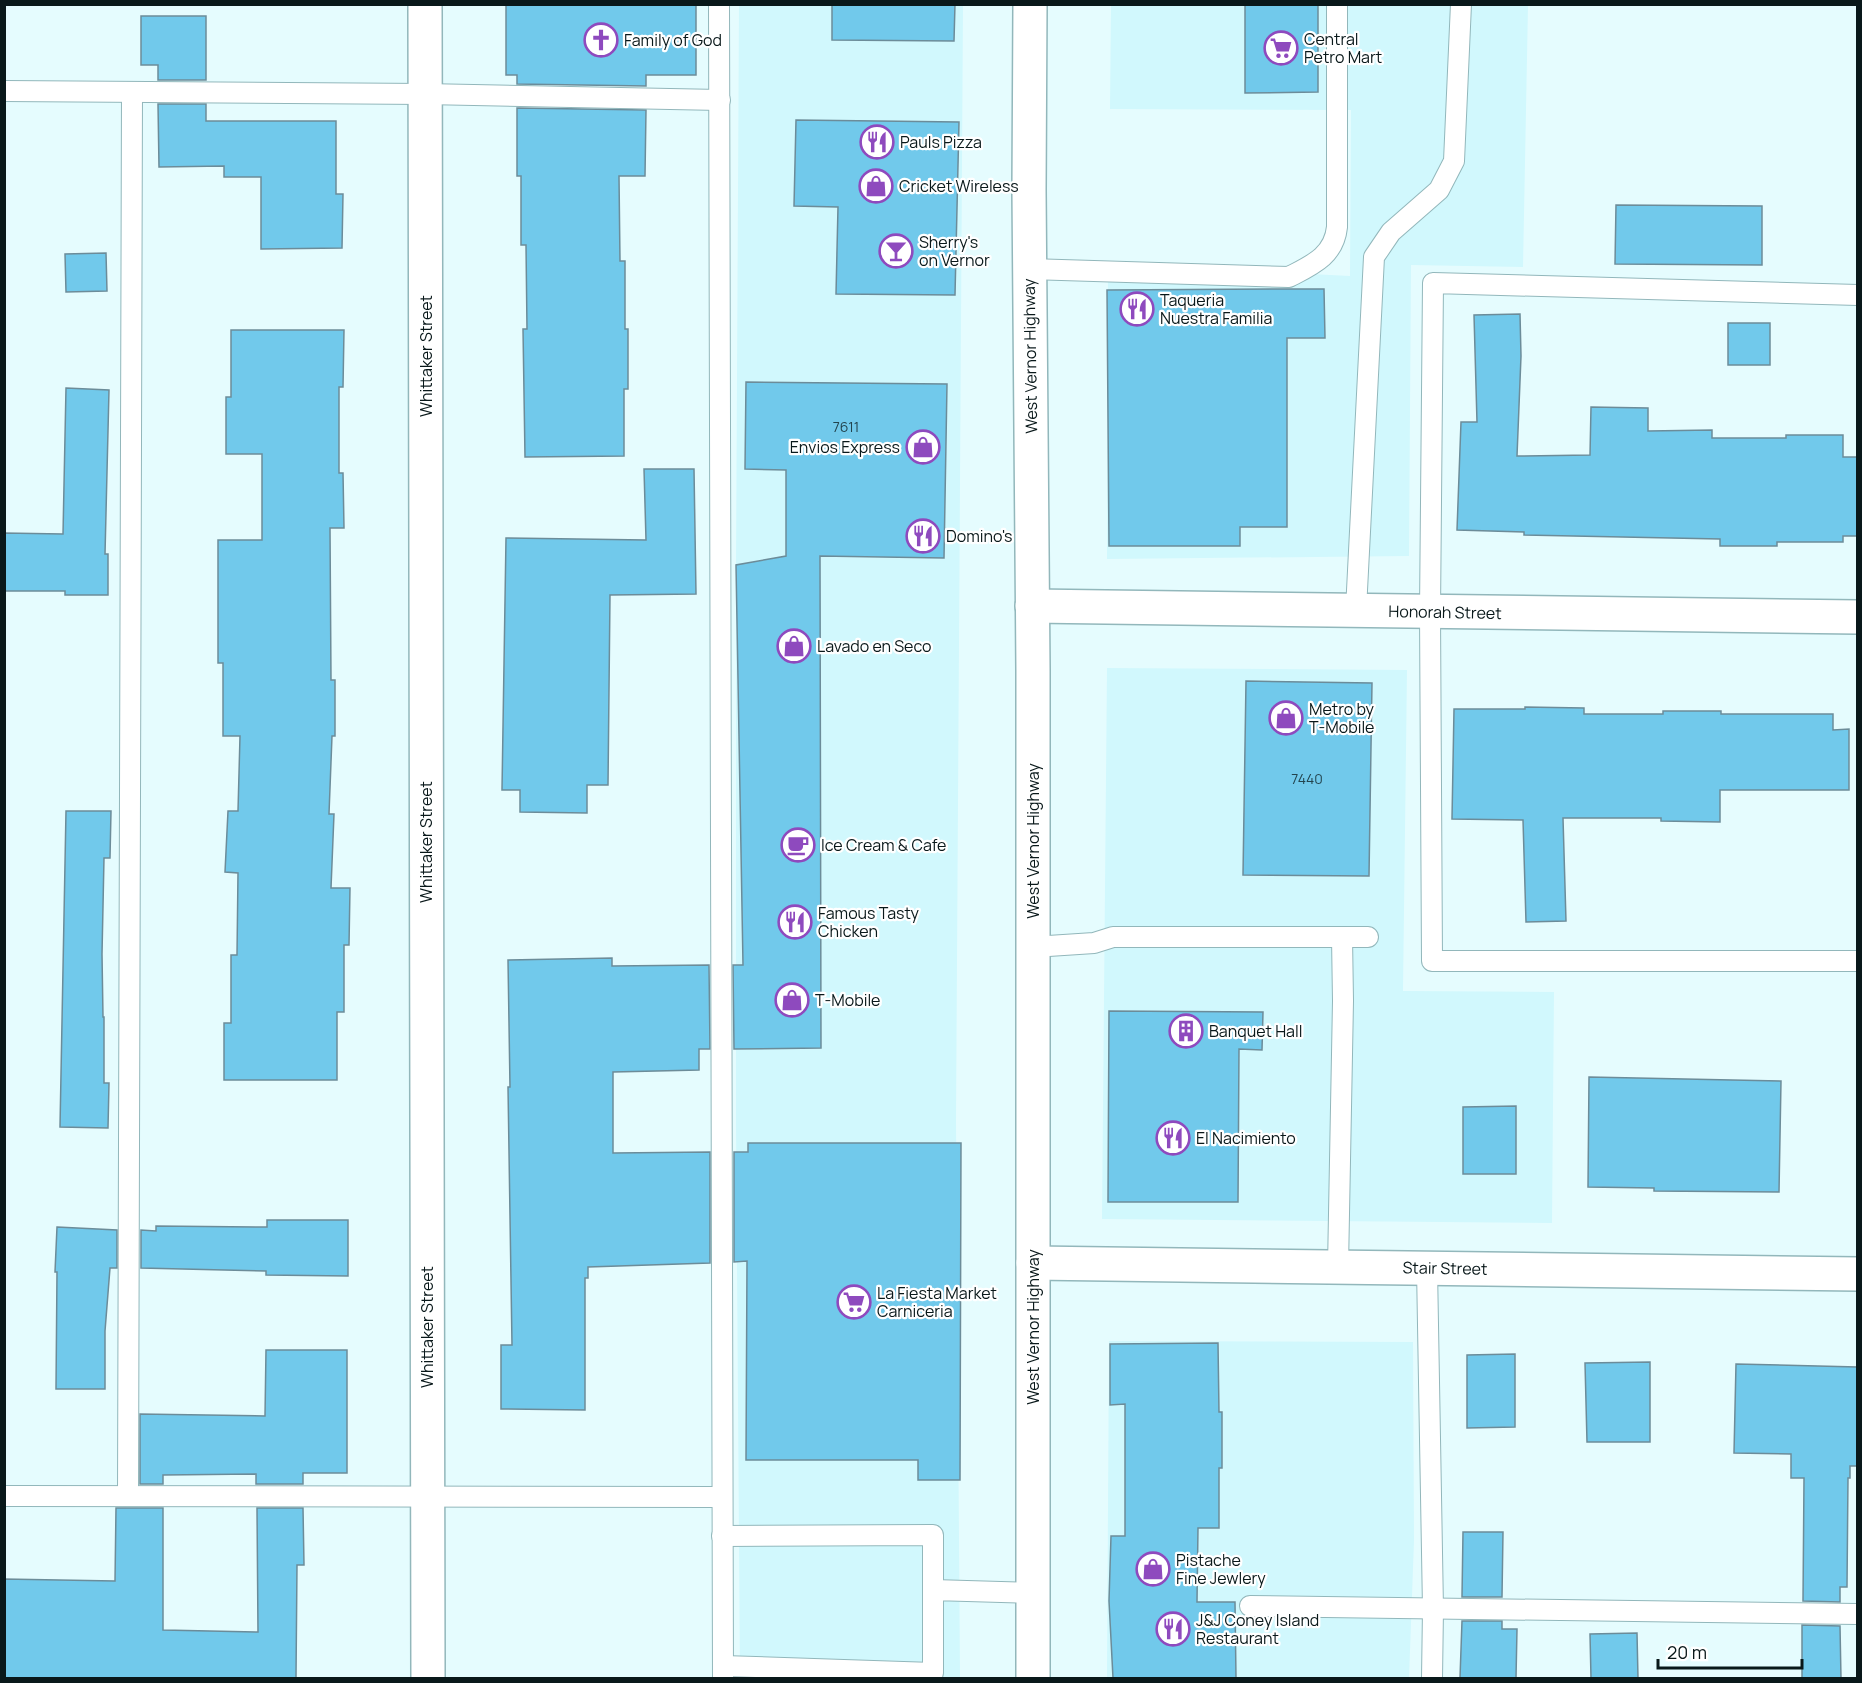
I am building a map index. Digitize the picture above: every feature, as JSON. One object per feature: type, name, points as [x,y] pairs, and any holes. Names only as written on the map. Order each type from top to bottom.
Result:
[{"type":"street","name":"Whittaker Street","points":[[425,4],[428,1678]]},
{"type":"street","name":"West Vernor Highway","points":[[1030,4],[1033,1678]]},
{"type":"street","name":"Honorah Street","points":[[1032,606],[1857,617]]},
{"type":"street","name":"Stair Street","points":[[1033,1263],[1857,1274]]},
{"type":"lane","points":[[719,4],[720,100],[722,1536],[723,1672],[933,1672],[933,1535],[722,1536]]},
{"type":"lane","points":[[1029,269],[1289,277],[1313,265],[1336,240],[1337,4]]},
{"type":"lane","points":[[1356,610],[1374,257],[1391,232],[1439,190],[1454,161],[1461,4]]},
{"type":"lane","points":[[4,91],[425,94],[720,100]]},
{"type":"lane","points":[[128,1496],[132,92]]},
{"type":"lane","points":[[1857,295],[1433,283],[1430,612],[1432,961],[1857,962]]},
{"type":"lane","points":[[1033,947],[1094,943],[1113,937],[1368,937]]},
{"type":"lane","points":[[1338,1267],[1342,937]]},
{"type":"lane","points":[[1427,1268],[1433,1609],[1432,1678]]},
{"type":"lane","points":[[4,1496],[722,1497]]},
{"type":"lane","points":[[933,1590],[1033,1593]]},
{"type":"lane","points":[[1250,1606],[1857,1614]]},
{"type":"shaded area","points":[[739,5],[963,5],[956,1122],[960,1678],[740,1678],[736,1124]]},
{"type":"shaded area","points":[[1111,5],[1528,5],[1523,267],[1411,265],[1409,556],[1107,559],[1108,264],[1350,276],[1351,110],[1110,109]]},
{"type":"shaded area","points":[[1107,668],[1407,670],[1403,991],[1554,992],[1552,1223],[1102,1219]]},
{"type":"shaded area","points":[[1109,1341],[1413,1342],[1414,1541],[1409,1678],[1107,1678]]},
{"type":"building","name":"Family of God","points":[[506,4],[696,4],[696,75],[646,75],[646,86],[517,84],[517,75],[506,75]]},
{"type":"building","points":[[832,4],[955,4],[954,41],[832,40]]},
{"type":"building","name":"Central Petro Mart","points":[[1245,4],[1318,4],[1318,92],[1245,93]]},
{"type":"building","points":[[141,16],[206,16],[206,80],[158,80],[158,65],[141,65]]},
{"type":"building","points":[[158,104],[206,104],[206,121],[336,121],[336,194],[343,194],[342,248],[261,249],[261,177],[224,177],[224,166],[159,167]]},
{"type":"building","points":[[517,108],[646,110],[645,176],[619,176],[620,261],[625,261],[625,329],[628,329],[628,389],[624,389],[624,456],[525,457],[523,329],[527,329],[526,245],[521,245],[521,176],[517,176]]},
{"type":"building","points":[[796,120],[959,122],[955,295],[836,294],[838,207],[794,206]]},
{"type":"building","points":[[1616,205],[1762,206],[1762,265],[1615,264]]},
{"type":"building","points":[[106,253],[107,291],[66,292],[65,254]]},
{"type":"building","points":[[1324,289],[1325,338],[1287,338],[1287,527],[1240,527],[1240,546],[1109,546],[1107,290]]},
{"type":"building","points":[[1520,314],[1521,356],[1517,456],[1590,455],[1591,407],[1648,408],[1648,431],[1712,430],[1712,438],[1843,435],[1843,457],[1857,457],[1857,536],[1843,536],[1843,542],[1777,542],[1777,546],[1720,546],[1720,539],[1524,535],[1524,532],[1457,530],[1461,422],[1477,422],[1474,315]]},
{"type":"building","points":[[1728,323],[1770,323],[1770,365],[1728,365]]},
{"type":"building","points":[[231,330],[344,330],[343,387],[339,387],[339,473],[343,473],[344,528],[330,528],[331,680],[335,680],[335,736],[332,736],[329,814],[334,814],[331,888],[350,888],[349,945],[344,945],[344,1012],[337,1012],[337,1080],[224,1080],[224,1023],[231,1023],[231,955],[237,955],[238,873],[225,872],[228,811],[238,811],[240,736],[223,736],[223,663],[218,663],[218,540],[262,540],[262,454],[226,454],[226,397],[231,397]]},
{"type":"building","points":[[746,382],[947,384],[944,558],[820,556],[821,1048],[734,1049],[733,965],[743,965],[736,565],[786,556],[786,470],[745,469]]},
{"type":"building","points":[[66,388],[109,390],[105,554],[108,554],[108,595],[65,595],[65,591],[4,591],[4,533],[63,534]]},
{"type":"building","points":[[644,469],[694,469],[696,594],[610,595],[608,785],[587,785],[587,813],[520,812],[520,790],[502,790],[506,538],[646,540]]},
{"type":"building","points":[[1246,681],[1372,683],[1369,876],[1243,875]]},
{"type":"building","points":[[1525,707],[1584,708],[1584,714],[1721,711],[1721,714],[1833,714],[1833,730],[1849,729],[1849,790],[1720,790],[1720,822],[1661,821],[1661,818],[1563,818],[1566,921],[1526,922],[1523,820],[1452,819],[1454,709],[1525,709]]},
{"type":"building","points":[[66,811],[111,811],[110,858],[104,858],[102,954],[104,1083],[109,1083],[108,1128],[60,1127]]},
{"type":"building","points":[[612,958],[612,966],[709,965],[710,1049],[699,1049],[699,1070],[613,1072],[613,1153],[710,1152],[710,1263],[588,1267],[588,1278],[585,1278],[585,1410],[501,1409],[501,1345],[512,1345],[508,960]]},
{"type":"building","name":"El Nacimiento","points":[[1109,1011],[1263,1012],[1262,1050],[1239,1049],[1238,1202],[1108,1202]]},
{"type":"building","points":[[1589,1077],[1781,1081],[1779,1192],[1654,1191],[1654,1188],[1588,1187]]},
{"type":"building","points":[[1516,1106],[1516,1174],[1463,1174],[1463,1107]]},
{"type":"building","name":"La Fiesta Market Carniceria","points":[[748,1143],[961,1143],[960,1480],[918,1480],[918,1460],[746,1460],[747,1261],[734,1262],[734,1152],[748,1152]]},
{"type":"building","points":[[267,1220],[348,1220],[348,1276],[266,1275],[266,1271],[141,1268],[141,1230],[156,1231],[156,1226],[267,1227]]},
{"type":"building","points":[[57,1227],[117,1230],[117,1268],[110,1268],[105,1331],[105,1389],[56,1389]]},
{"type":"building","points":[[1218,1343],[1219,1412],[1222,1412],[1219,1528],[1198,1528],[1197,1602],[1235,1602],[1236,1678],[1113,1678],[1109,1601],[1111,1536],[1125,1536],[1125,1404],[1110,1405],[1110,1344]]},
{"type":"building","points":[[266,1350],[347,1350],[347,1473],[303,1473],[303,1484],[256,1484],[256,1474],[163,1475],[163,1484],[140,1484],[140,1414],[265,1416]]},
{"type":"building","points":[[1515,1354],[1515,1427],[1467,1428],[1467,1355]]},
{"type":"building","points":[[1650,1362],[1650,1442],[1587,1442],[1585,1363]]},
{"type":"building","points":[[1736,1364],[1857,1367],[1857,1466],[1850,1466],[1850,1478],[1848,1478],[1847,1587],[1840,1587],[1840,1602],[1803,1601],[1804,1478],[1791,1478],[1791,1454],[1734,1453]]},
{"type":"building","points":[[116,1508],[163,1508],[163,1630],[258,1632],[257,1508],[303,1508],[304,1565],[297,1565],[296,1678],[4,1678],[4,1579],[115,1581]]},
{"type":"building","points":[[1463,1532],[1503,1532],[1502,1597],[1462,1597]]},
{"type":"building","points":[[1462,1621],[1502,1621],[1502,1629],[1517,1629],[1516,1678],[1460,1678]]},
{"type":"building","points":[[1802,1625],[1840,1626],[1841,1678],[1802,1678]]},
{"type":"building","points":[[1637,1633],[1638,1678],[1591,1678],[1590,1634]]},
{"type":"place","name":"Family of God","points":[[601,40]]},
{"type":"place","name":"Central Petro Mart","points":[[1281,48]]},
{"type":"place","name":"Pauls Pizza","points":[[877,142]]},
{"type":"place","name":"Cricket Wireless","points":[[876,186]]},
{"type":"place","name":"Sherry's on Vernor","points":[[896,251]]},
{"type":"place","name":"Taqueria Nuestra Familia","points":[[1137,309]]},
{"type":"place","name":"Envios Express","points":[[923,447]]},
{"type":"place","name":"Domino's","points":[[923,536]]},
{"type":"place","name":"Lavado en Seco","points":[[794,646]]},
{"type":"place","name":"Metro by T-Mobile","points":[[1286,718]]},
{"type":"place","name":"Ice Cream & Cafe","points":[[798,845]]},
{"type":"place","name":"Famous Tasty Chicken","points":[[795,922]]},
{"type":"place","name":"T-Mobile","points":[[792,1000]]},
{"type":"place","name":"Banquet Hall","points":[[1186,1031]]},
{"type":"place","name":"El Nacimiento","points":[[1173,1138]]},
{"type":"place","name":"La Fiesta Market Carniceria","points":[[854,1302]]},
{"type":"place","name":"Pistache Fine Jewlery","points":[[1153,1569]]},
{"type":"place","name":"J&J Coney Island Restaurant","points":[[1173,1629]]}]
